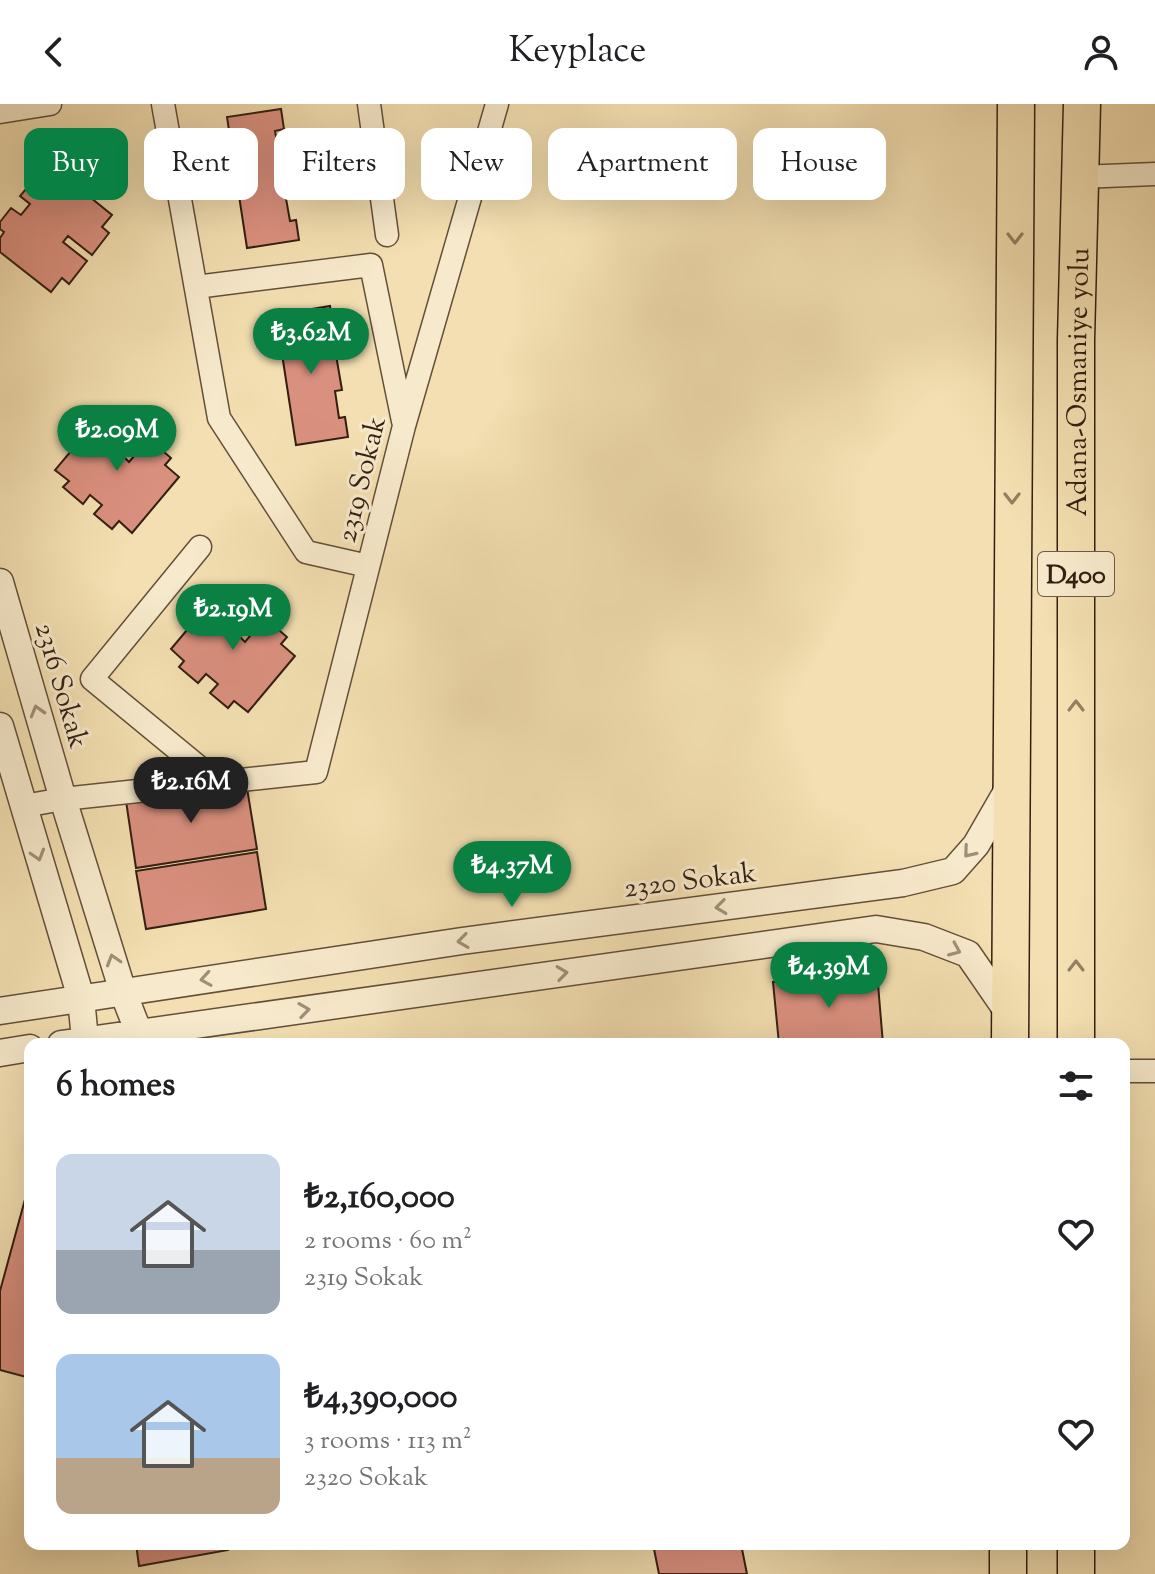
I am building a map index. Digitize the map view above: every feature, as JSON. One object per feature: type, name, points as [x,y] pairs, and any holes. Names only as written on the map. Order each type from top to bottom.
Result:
[{"type":"highway","name":"D400","points":[[1010,1030],[1016,104]]},
{"type":"highway","name":"Adana-Osmaniye yolu","points":[[1076,1038],[1076,340],[1082,104]]},
{"type":"highway","points":[[1008,1550],[1008,1574]]},
{"type":"highway","points":[[1076,1550],[1076,1574]]},
{"type":"street","points":[[0,112],[50,104]]},
{"type":"street","points":[[163,104],[219,418],[306,552],[368,566]]},
{"type":"street","points":[[369,104],[387,235]]},
{"type":"street","name":"2319 Sokak","points":[[24,806],[63,799],[316,772],[404,426],[497,104]]},
{"type":"street","points":[[1080,177],[1155,174]]},
{"type":"street","points":[[196,287],[371,265],[404,426]]},
{"type":"street","points":[[200,547],[92,679],[217,782]]},
{"type":"street","name":"2316 Sokak","points":[[0,582],[63,799],[123,992],[139,1033]]},
{"type":"street","points":[[0,726],[81,998],[74,1038]]},
{"type":"street","name":"2320 Sokak","points":[[0,1011],[478,939],[903,883],[953,871],[976,845],[1010,786]]},
{"type":"street","points":[[102,1038],[876,929],[924,937],[968,954],[1010,1030]]},
{"type":"street","points":[[0,1053],[24,1049]]},
{"type":"street","points":[[1130,1071],[1155,1071]]},
{"type":"building","points":[[281,109],[284,128],[274,128],[274,200],[286,200],[290,221],[296,220],[299,240],[247,248],[240,200],[258,200],[258,128],[229,128],[227,117]]},
{"type":"building","points":[[25,200],[93,200],[112,215],[102,227],[109,233],[92,255],[68,236],[63,242],[87,261],[69,284],[62,278],[51,292],[0,252],[0,238],[4,232],[0,229],[0,222],[11,208],[21,215],[30,204]]},
{"type":"building","points":[[330,306],[333,327],[324,328],[329,356],[336,355],[342,390],[335,391],[339,418],[345,417],[348,437],[296,445],[276,315]]},
{"type":"building","points":[[103,413],[116,424],[122,416],[143,434],[124,457],[129,462],[149,439],[171,458],[165,465],[179,477],[132,533],[119,521],[112,529],[94,514],[102,505],[90,495],[83,504],[63,487],[69,481],[55,470]]},
{"type":"building","points":[[219,592],[231,603],[237,596],[259,614],[240,637],[245,642],[265,618],[287,637],[281,644],[295,656],[248,712],[234,701],[228,708],[210,693],[218,684],[206,674],[198,683],[179,667],[184,661],[171,649]]},
{"type":"building","points":[[246,782],[257,849],[136,868],[126,801]]},
{"type":"building","points":[[257,852],[266,909],[146,929],[136,871]]},
{"type":"building","points":[[877,972],[882,1038],[778,1038],[773,982]]},
{"type":"building","points":[[24,1203],[24,1376],[0,1370],[0,1291]]},
{"type":"building","points":[[137,1550],[228,1550],[139,1566]]},
{"type":"building","points":[[654,1550],[742,1550],[747,1574],[659,1574]]}]
